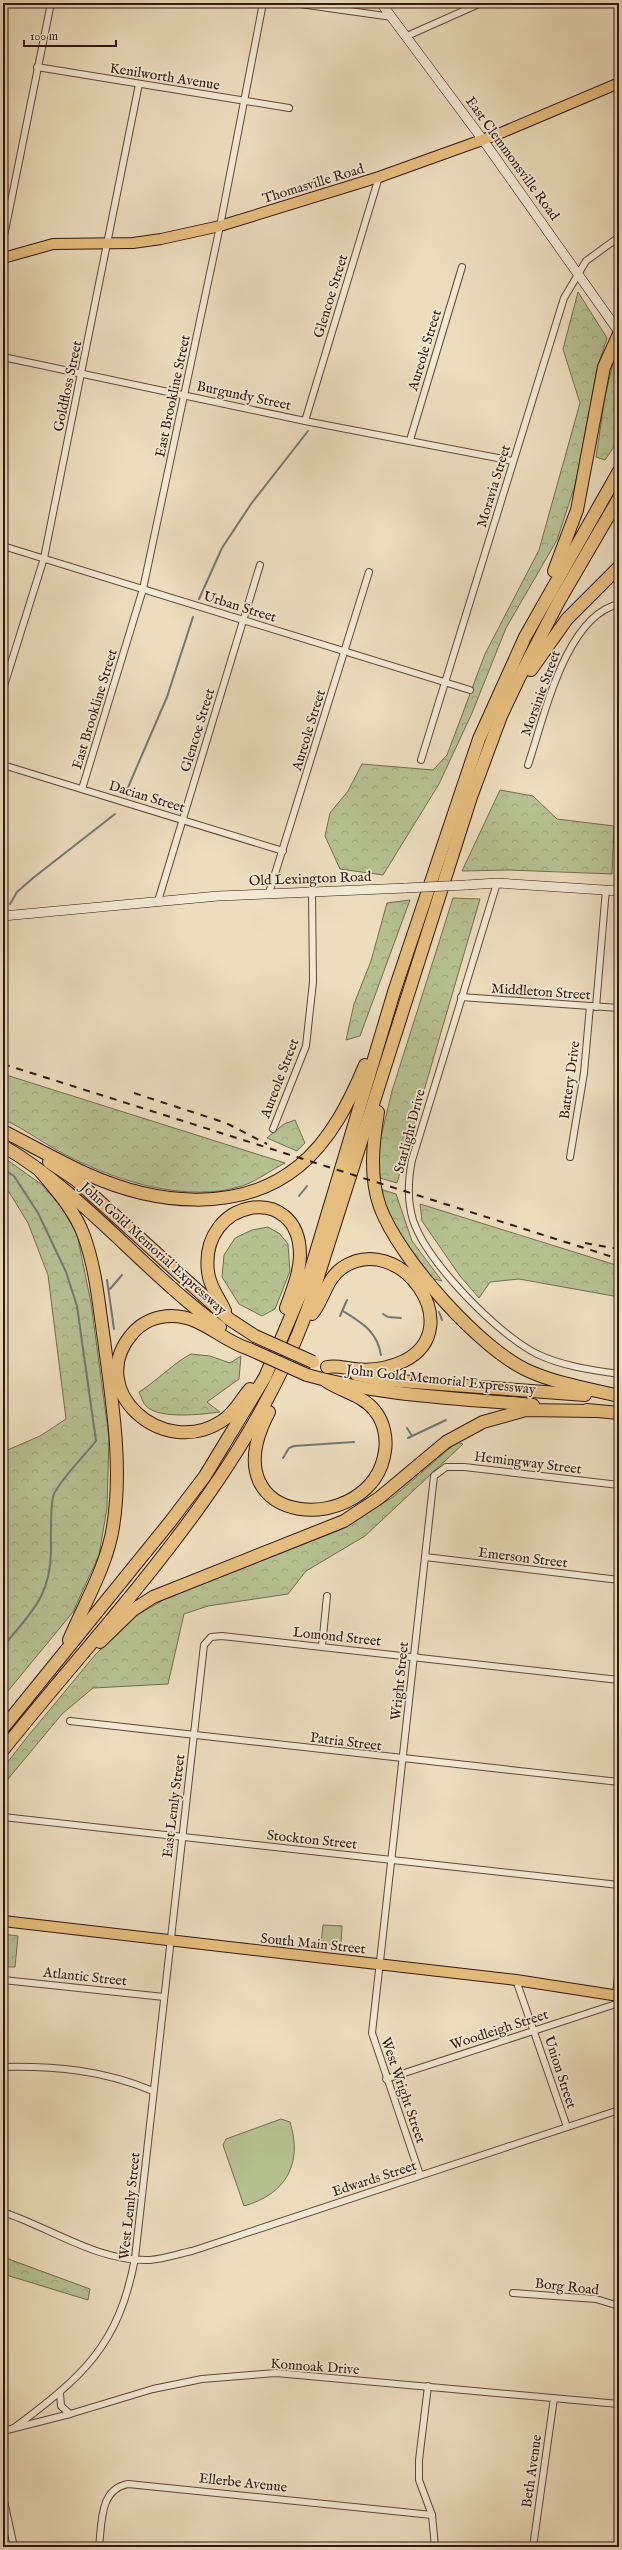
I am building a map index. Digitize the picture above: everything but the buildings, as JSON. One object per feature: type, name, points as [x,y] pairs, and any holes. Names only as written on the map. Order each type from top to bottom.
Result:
[{"type":"highway","points":[[3,1728],[170,1522],[201,1481],[263,1381],[311,1269],[394,992],[479,738],[538,612],[577,510],[604,367],[619,333]]},
{"type":"highway","points":[[538,612],[619,470]]},
{"type":"highway","points":[[3,1750],[182,1531],[238,1449],[277,1382],[301,1327],[471,797],[501,716],[559,601],[619,498]]},
{"type":"highway","points":[[501,716],[566,619],[619,567]]},
{"type":"highway","points":[[3,1132],[87,1174],[145,1193],[180,1200],[210,1199],[235,1196],[262,1188],[282,1178],[300,1165],[320,1145],[336,1122],[359,1080],[394,992]]},
{"type":"highway","points":[[384,1072],[373,1154],[374,1183],[382,1212],[402,1249],[460,1317],[497,1351],[530,1372],[619,1396]]},
{"type":"highway","name":"John Gold Memorial Expressway","points":[[3,1132],[76,1180],[229,1319],[255,1336],[313,1362],[327,1367],[386,1380],[564,1392],[619,1400]]},
{"type":"highway","name":"John Gold Memorial Expressway","points":[[3,1146],[64,1188],[200,1312],[250,1349],[307,1375],[326,1381],[395,1392],[619,1413]]},
{"type":"highway","points":[[40,1171],[67,1204],[84,1236],[96,1285],[115,1424],[116,1497],[113,1528],[107,1552],[62,1655]]},
{"type":"highway","points":[[229,1319],[210,1282],[207,1262],[210,1244],[216,1231],[228,1217],[244,1208],[262,1207],[275,1211],[285,1218],[295,1230],[299,1240],[300,1263],[286,1308],[287,1324]]},
{"type":"highway","points":[[301,1327],[315,1310],[324,1290],[336,1273],[355,1262],[372,1259],[388,1263],[405,1272],[419,1286],[427,1301],[431,1318],[426,1340],[417,1352],[404,1361],[378,1368],[361,1369],[337,1365],[327,1367]]},
{"type":"highway","points":[[250,1349],[240,1346],[191,1319],[173,1316],[155,1318],[134,1332],[124,1345],[119,1364],[121,1389],[129,1404],[144,1421],[162,1430],[189,1434],[200,1432],[223,1421],[236,1409],[249,1390],[263,1381]]},
{"type":"highway","points":[[277,1382],[277,1396],[256,1443],[254,1457],[256,1471],[264,1489],[274,1500],[291,1509],[308,1512],[335,1506],[358,1493],[375,1476],[385,1453],[383,1428],[377,1413],[360,1398],[326,1381]]},
{"type":"highway","points":[[43,1700],[72,1673],[108,1633],[133,1610],[153,1596],[344,1521],[379,1498],[446,1442],[483,1422],[526,1410],[595,1411]]},
{"type":"main road","name":"East Clemmonsville Road","points":[[382,3],[483,140],[619,333]]},
{"type":"main road","name":"Thomasville Road","points":[[3,258],[53,244],[133,243],[162,239],[220,226],[379,177],[483,140],[619,83]]},
{"type":"main road","name":"Old Lexington Road","points":[[3,916],[158,901],[497,883],[619,890]]},
{"type":"main road","name":"South Main Street","points":[[3,1921],[516,1980],[618,1998]]},
{"type":"street","points":[[3,241],[51,3]]},
{"type":"street","name":"East Brookline Street","points":[[82,789],[143,589],[220,226],[263,3]]},
{"type":"street","points":[[292,3],[392,17]]},
{"type":"street","points":[[407,36],[481,3]]},
{"type":"street","name":"Kenilworth Avenue","points":[[37,67],[289,108]]},
{"type":"street","name":"Goldfloss Street","points":[[3,689],[44,558],[139,84]]},
{"type":"street","name":"Glencoe Street","points":[[305,421],[379,177]]},
{"type":"street","name":"Moravia Street","points":[[421,760],[564,298],[586,261],[619,237]]},
{"type":"street","name":"Aureole Street","points":[[410,440],[462,267]]},
{"type":"street","name":"Burgundy Street","points":[[3,357],[305,421],[513,461]]},
{"type":"street","name":"Urban Street","points":[[3,546],[470,690]]},
{"type":"street","name":"Glencoe Street","points":[[158,901],[242,619],[260,566]]},
{"type":"street","name":"Aureole Street","points":[[269,894],[369,572]]},
{"type":"street","name":"Morsinie Street","points":[[528,765],[565,654],[576,637],[595,616],[611,606],[619,604]]},
{"type":"street","name":"Dacian Street","points":[[3,765],[183,819],[283,852]]},
{"type":"street","name":"Starlight Drive","points":[[497,883],[461,997],[409,1174],[408,1193],[417,1229],[433,1255],[478,1309],[512,1338],[538,1354],[554,1361],[619,1374]]},
{"type":"street","name":"Battery Drive","points":[[570,1157],[584,1074],[606,889]]},
{"type":"street","name":"Aureole Street","points":[[272,1129],[306,1046],[313,982],[312,892]]},
{"type":"street","name":"Middleton Street","points":[[461,997],[619,1008]]},
{"type":"street","name":"Hemingway Street","points":[[436,1473],[446,1467],[464,1467],[619,1485]]},
{"type":"street","name":"Wright Street","points":[[380,1964],[425,1557],[429,1499],[436,1473]]},
{"type":"street","name":"Emerson Street","points":[[425,1557],[619,1580]]},
{"type":"street","points":[[322,1646],[326,1596]]},
{"type":"street","name":"Lomond Street","points":[[202,1674],[204,1645],[211,1637],[322,1646],[619,1680]]},
{"type":"street","name":"East Lemly Street","points":[[170,1941],[202,1674]]},
{"type":"street","name":"Patria Street","points":[[70,1721],[619,1782]]},
{"type":"street","name":"Stockton Street","points":[[3,1817],[619,1885]]},
{"type":"street","name":"West Lemly Street","points":[[14,2428],[60,2392],[86,2368],[107,2340],[130,2291],[135,2258],[170,1941]]},
{"type":"street","name":"West Wright Street","points":[[380,1964],[372,2034],[386,2079],[420,2175]]},
{"type":"street","points":[[618,1998],[619,1965]]},
{"type":"street","name":"Atlantic Street","points":[[3,1980],[164,1997]]},
{"type":"street","name":"Union Street","points":[[516,1980],[567,2127]]},
{"type":"street","name":"Woodleigh Street","points":[[386,2079],[534,2030],[618,1998]]},
{"type":"street","points":[[3,2067],[56,2066],[95,2073],[134,2083],[153,2091]]},
{"type":"street","name":"Edwards Street","points":[[3,2212],[28,2221],[99,2252],[150,2260],[192,2251],[619,2110]]},
{"type":"street","name":"Borg Road","points":[[513,2293],[596,2300],[619,2306]]},
{"type":"street","name":"Konnoak Drive","points":[[3,2430],[70,2414],[153,2389],[214,2376],[276,2373],[619,2404]]},
{"type":"street","points":[[428,2386],[419,2460],[419,2480],[432,2515],[435,2547]]},
{"type":"street","points":[[60,2392],[61,2406],[70,2414]]},
{"type":"street","name":"Beth Avenue","points":[[533,2547],[554,2398]]},
{"type":"street","name":"Ellerbe Avenue","points":[[99,2547],[106,2500],[117,2488],[128,2484],[432,2515]]},
{"type":"street","points":[[3,2496],[14,2547]]},
{"type":"green space","points":[[578,292],[607,338],[597,369],[576,482],[557,540],[506,628],[472,713],[439,784],[383,875],[340,869],[325,836],[330,813],[348,791],[362,764],[433,770],[447,755],[485,654],[539,550],[580,403],[563,349]]},
{"type":"green space","points":[[613,363],[619,372],[619,439],[605,460],[596,457],[605,397]]},
{"type":"green space","points":[[500,790],[533,796],[557,819],[614,826],[612,874],[509,870],[462,871]]},
{"type":"green space","points":[[453,898],[480,899],[397,1183],[380,1178],[378,1149],[392,1091]]},
{"type":"green space","points":[[410,900],[360,1036],[346,1040],[354,1004],[371,961],[387,903]]},
{"type":"green space","points":[[3,1074],[285,1163],[248,1184],[221,1191],[177,1191],[133,1182],[111,1175],[72,1158],[3,1119]]},
{"type":"green space","points":[[295,1120],[305,1143],[297,1151],[267,1138],[284,1124]]},
{"type":"green space","points":[[3,1157],[41,1184],[60,1205],[77,1234],[91,1303],[109,1438],[107,1508],[99,1555],[73,1612],[3,1697],[3,1452],[40,1436],[66,1419],[48,1275],[28,1223],[9,1192],[3,1192]]},
{"type":"green space","points":[[380,1189],[396,1194],[412,1241],[442,1281],[431,1278],[402,1241],[385,1208]]},
{"type":"green space","points":[[420,1204],[619,1266],[619,1297],[519,1279],[490,1282],[479,1298],[460,1276],[422,1221]]},
{"type":"green space","points":[[268,1227],[280,1234],[288,1244],[290,1271],[275,1309],[262,1316],[239,1304],[222,1277],[224,1255],[235,1238],[252,1230]]},
{"type":"green space","points":[[191,1354],[210,1356],[230,1363],[241,1356],[239,1379],[207,1402],[220,1412],[193,1415],[171,1415],[161,1413],[146,1406],[139,1392],[178,1362]]},
{"type":"green space","points":[[457,1442],[463,1444],[365,1536],[306,1571],[288,1594],[208,1606],[184,1614],[168,1684],[93,1688],[62,1714],[3,1785],[3,1768],[95,1655],[132,1618],[165,1599],[340,1530],[393,1497]]},
{"type":"green space","points":[[323,1925],[342,1926],[341,1945],[321,1944]]},
{"type":"green space","points":[[3,1934],[18,1936],[15,1967],[3,1967]]},
{"type":"green space","points":[[281,2119],[290,2122],[293,2137],[294,2151],[292,2164],[288,2175],[271,2194],[259,2201],[244,2206],[223,2145],[226,2139]]},
{"type":"green space","points":[[3,2257],[90,2289],[88,2300],[3,2274]]},
{"type":"waterway","points":[[199,599],[222,548],[251,504],[308,431]]},
{"type":"waterway","points":[[126,792],[167,697],[193,617]]},
{"type":"waterway","points":[[10,904],[17,892],[33,878],[115,814]]},
{"type":"waterway","points":[[3,1169],[14,1176],[38,1213],[66,1272],[77,1306],[96,1441],[67,1474],[54,1494],[51,1513],[50,1568],[47,1581],[37,1604],[3,1647]]},
{"type":"waterway","points":[[299,1196],[307,1186]]},
{"type":"waterway","points":[[110,1289],[122,1275]]},
{"type":"waterway","points":[[107,1280],[114,1329]]},
{"type":"waterway","points":[[340,1316],[347,1300]]},
{"type":"waterway","points":[[343,1311],[368,1328],[376,1340],[381,1355]]},
{"type":"waterway","points":[[439,1312],[442,1320]]},
{"type":"waterway","points":[[383,1314],[388,1317],[401,1318]]},
{"type":"waterway","points":[[408,1438],[446,1420]]},
{"type":"waterway","points":[[407,1428],[412,1436]]},
{"type":"waterway","points":[[283,1458],[289,1448],[294,1446],[354,1442]]},
{"type":"railway","points":[[3,1064],[619,1259]]},
{"type":"railway","points":[[134,1093],[226,1123],[267,1144]]},
{"type":"railway","points":[[585,1243],[619,1249]]}]
